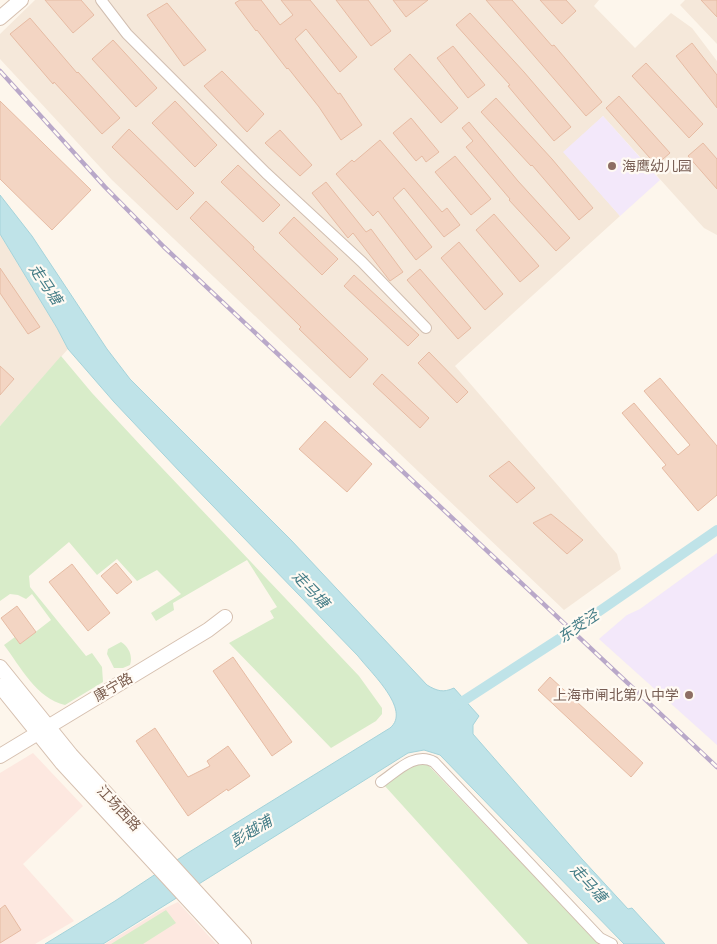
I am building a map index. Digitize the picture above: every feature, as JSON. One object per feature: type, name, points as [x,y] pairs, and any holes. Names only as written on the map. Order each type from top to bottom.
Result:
[{"type":"main road","points":[[0,18],[20,0]]},
{"type":"main road","name":"康宁路","points":[[0,756],[208,630],[225,617]]},
{"type":"main road","name":"江场西路","points":[[0,667],[42,730]]},
{"type":"main road","name":"江场西路","points":[[0,686],[190,892],[244,944]]},
{"type":"main road","name":"江场西路","points":[[190,892],[229,944]]},
{"type":"street","points":[[101,0],[127,34],[182,90],[266,173],[362,262],[426,328]]},
{"type":"street","points":[[380,782],[412,760],[422,758],[434,762],[600,938],[612,944]]},
{"type":"shaded area","points":[[35,0],[599,0],[594,6],[635,48],[671,13],[692,28],[717,61],[717,235],[704,228],[603,116],[564,152],[620,216],[455,366],[617,554],[621,569],[564,610],[112,180],[0,59],[0,34]]},
{"type":"shaded area","points":[[685,0],[717,0],[717,44],[680,5]]},
{"type":"shaded area","name":"海鹰幼儿园","points":[[603,116],[660,180],[620,216],[563,152]]},
{"type":"shaded area","points":[[0,234],[68,349],[0,426]]},
{"type":"shaded area","name":"上海市闸北第八中学","points":[[717,553],[717,745],[599,639],[627,615],[640,609]]},
{"type":"shaded area","points":[[33,753],[83,806],[23,864],[74,921],[35,944],[0,944],[0,773]]},
{"type":"shaded area","points":[[178,902],[216,944],[105,944],[159,911]]},
{"type":"green space","points":[[61,356],[92,393],[144,449],[359,676],[382,708],[382,714],[376,721],[331,748],[229,643],[274,618],[270,611],[277,607],[247,560],[173,603],[174,610],[156,621],[151,613],[181,594],[157,570],[137,581],[117,559],[97,575],[69,542],[29,576],[30,587],[86,656],[92,653],[102,667],[103,682],[65,705],[55,702],[46,696],[30,681],[4,645],[15,637],[20,644],[51,620],[32,594],[26,599],[10,594],[0,601],[0,426]]},
{"type":"green space","points":[[121,642],[130,652],[130,665],[123,668],[114,668],[107,654],[108,649]]},
{"type":"green space","points":[[416,763],[428,765],[595,940],[601,944],[528,944],[384,785]]},
{"type":"green space","points":[[166,910],[176,923],[143,944],[111,944]]},
{"type":"water","points":[[0,195],[32,236],[107,349],[130,379],[291,540],[427,685],[440,691],[454,688],[479,716],[473,725],[473,734],[582,859],[628,909],[632,908],[665,944],[624,944],[440,755],[424,750],[408,753],[103,944],[45,944],[390,728],[395,720],[396,711],[387,691],[358,656],[181,473],[114,402],[68,349],[0,234]]},
{"type":"building","points":[[45,0],[81,0],[94,15],[73,33]]},
{"type":"building","points":[[240,0],[261,0],[280,25],[293,15],[281,0],[310,0],[357,57],[340,72],[306,29],[295,39],[338,94],[340,93],[362,125],[341,140],[319,107],[235,3]]},
{"type":"building","points":[[336,0],[368,0],[391,31],[371,46]]},
{"type":"building","points":[[393,0],[428,0],[406,17]]},
{"type":"building","points":[[486,0],[512,0],[552,46],[554,45],[602,102],[586,116]]},
{"type":"building","points":[[540,0],[566,0],[576,11],[562,24]]},
{"type":"building","points":[[701,0],[717,0],[717,17]]},
{"type":"building","points":[[167,3],[206,50],[184,66],[147,15]]},
{"type":"building","points":[[470,13],[571,127],[554,141],[508,86],[510,85],[456,25]]},
{"type":"building","points":[[30,18],[77,73],[120,118],[102,134],[54,82],[53,84],[10,34]]},
{"type":"building","points":[[113,40],[157,88],[136,107],[92,59]]},
{"type":"building","points":[[692,43],[717,75],[717,108],[676,56]]},
{"type":"building","points":[[453,46],[485,85],[468,98],[437,58]]},
{"type":"building","points":[[410,54],[458,108],[441,123],[394,69]]},
{"type":"building","points":[[646,63],[703,124],[689,138],[632,76]]},
{"type":"building","points":[[222,71],[264,114],[247,132],[204,86]]},
{"type":"building","points":[[619,96],[670,153],[656,165],[606,108]]},
{"type":"building","points":[[496,98],[552,159],[593,208],[579,220],[532,165],[481,112]]},
{"type":"building","points":[[0,101],[91,190],[52,230],[0,179]]},
{"type":"building","points":[[175,101],[217,145],[195,167],[152,123]]},
{"type":"building","points":[[411,118],[439,152],[426,162],[422,156],[416,161],[393,133]]},
{"type":"building","points":[[469,122],[518,181],[570,238],[556,251],[509,200],[466,147],[473,141],[462,128]]},
{"type":"building","points":[[129,129],[194,193],[177,210],[112,147]]},
{"type":"building","points":[[280,130],[312,165],[300,176],[265,143]]},
{"type":"building","points":[[380,140],[442,212],[447,208],[460,225],[444,237],[404,188],[393,198],[432,247],[416,260],[378,211],[373,216],[336,174],[352,160],[354,162]]},
{"type":"building","points":[[703,143],[717,159],[717,189],[688,156]]},
{"type":"building","points":[[455,156],[491,199],[471,215],[435,172]]},
{"type":"building","points":[[238,165],[280,205],[263,222],[221,182]]},
{"type":"building","points":[[326,182],[366,232],[371,229],[403,272],[390,281],[353,233],[348,238],[312,193]]},
{"type":"building","points":[[206,201],[254,247],[253,249],[368,359],[350,378],[190,218]]},
{"type":"building","points":[[494,214],[539,266],[520,282],[476,230]]},
{"type":"building","points":[[294,217],[338,259],[322,275],[279,233]]},
{"type":"building","points":[[459,242],[503,294],[485,310],[441,258]]},
{"type":"building","points":[[0,268],[40,327],[28,334],[0,293]]},
{"type":"building","points":[[420,269],[471,328],[458,339],[407,280]]},
{"type":"building","points":[[354,275],[419,335],[408,346],[344,286]]},
{"type":"building","points":[[429,352],[468,392],[457,403],[418,363]]},
{"type":"building","points":[[0,366],[14,379],[0,395]]},
{"type":"building","points":[[382,374],[429,418],[420,428],[373,384]]},
{"type":"building","points":[[660,378],[717,446],[717,495],[698,511],[662,468],[666,465],[622,413],[634,403],[678,455],[690,445],[644,391]]},
{"type":"building","points":[[325,421],[372,464],[347,492],[299,449]]},
{"type":"building","points":[[509,461],[535,488],[517,503],[489,476]]},
{"type":"building","points":[[551,514],[583,540],[567,554],[533,523]]},
{"type":"building","points":[[116,563],[132,582],[117,594],[101,576]]},
{"type":"building","points":[[72,564],[110,613],[88,631],[49,582]]},
{"type":"building","points":[[17,606],[36,632],[20,644],[1,618]]},
{"type":"building","points":[[233,657],[292,742],[272,756],[213,671]]},
{"type":"building","points":[[550,677],[643,763],[631,777],[538,690]]},
{"type":"building","points":[[155,728],[188,777],[210,766],[207,761],[228,746],[250,776],[228,791],[227,789],[188,816],[136,741]]},
{"type":"building","points":[[5,905],[21,930],[0,943],[0,909]]},
{"type":"waterway","name":"东茭泾","points":[[454,707],[559,639],[717,530]]},
{"type":"railway","points":[[0,71],[105,187],[164,247],[717,767]]},
{"type":"place","name":"海鹰幼儿园","points":[[612,166]]},
{"type":"place","name":"上海市闸北第八中学","points":[[689,695]]},
{"type":"water label","name":"走马塘","points":[[46,284]]},
{"type":"water label","name":"走马塘","points":[[311,589]]},
{"type":"water label","name":"彭越浦","points":[[251,831]]},
{"type":"water label","name":"走马塘","points":[[589,883]]}]
